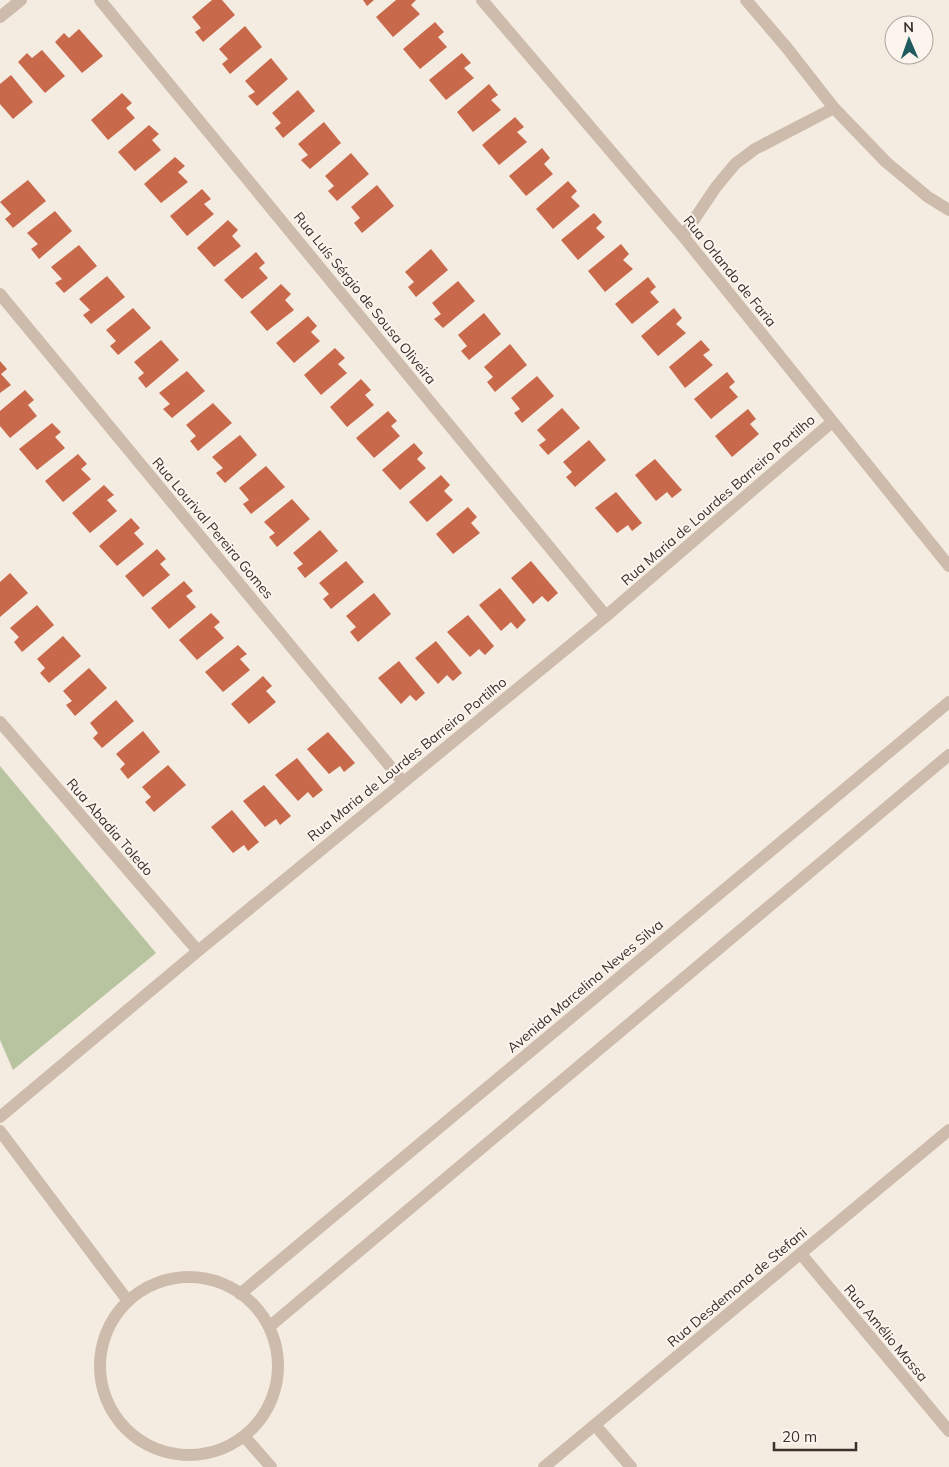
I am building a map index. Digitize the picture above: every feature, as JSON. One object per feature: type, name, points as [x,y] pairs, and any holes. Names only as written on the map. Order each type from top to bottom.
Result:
[{"type":"street","points":[[0,17],[21,0]]},
{"type":"street","name":"Rua Luís Sérgio de Sousa Oliveira","points":[[100,0],[606,616]]},
{"type":"street","name":"Rua Orlando de Faria","points":[[482,0],[682,236],[949,566]]},
{"type":"street","points":[[746,0],[834,108],[886,162],[928,197],[949,210]]},
{"type":"street","points":[[682,236],[716,187],[735,164],[755,149],[834,108]]},
{"type":"street","name":"Rua Lourival Pereira Gomes","points":[[0,294],[403,782]]},
{"type":"street","name":"Rua Maria de Lourdes Barreiro Portilho","points":[[0,1117],[198,951],[606,616],[832,422]]},
{"type":"street","name":"Avenida Marcelina Neves Silva","points":[[240,1294],[949,702]]},
{"type":"street","name":"Rua Abadia Toledo","points":[[0,722],[198,951]]},
{"type":"street","points":[[269,1327],[949,755]]},
{"type":"street","name":"Rua Desdemona de Stefani","points":[[544,1467],[949,1130]]},
{"type":"street","points":[[0,1131],[128,1301]]},
{"type":"street","name":"Rua Amélio Massa","points":[[801,1254],[949,1431]]},
{"type":"street","points":[[195,1278],[219,1282],[240,1294],[257,1308],[269,1327],[276,1346],[278,1366],[276,1386],[269,1405],[258,1422],[244,1436],[220,1450],[194,1456],[166,1453],[141,1442],[120,1425],[106,1401],[100,1375],[101,1348],[111,1322],[128,1301],[148,1287],[170,1280],[195,1278]]},
{"type":"street","points":[[595,1424],[631,1467]]},
{"type":"street","points":[[244,1436],[271,1467]]},
{"type":"green space","points":[[0,766],[156,953],[13,1070],[0,1040]]},
{"type":"building","points":[[212,0],[222,0],[235,15],[203,42],[195,32],[201,28],[192,17]]},
{"type":"building","points":[[363,0],[374,0],[367,6]]},
{"type":"building","points":[[396,0],[416,0],[411,5],[420,14],[393,37],[376,17]]},
{"type":"building","points":[[435,22],[444,32],[438,37],[447,47],[420,69],[403,49]]},
{"type":"building","points":[[245,26],[262,47],[230,74],[222,64],[228,59],[219,49]]},
{"type":"building","points":[[79,29],[103,56],[82,73],[55,42],[64,33],[69,38]]},
{"type":"building","points":[[42,50],[65,76],[45,93],[18,62],[27,53],[32,58]]},
{"type":"building","points":[[462,53],[471,63],[464,68],[474,78],[446,100],[429,80]]},
{"type":"building","points":[[271,58],[288,79],[257,106],[248,96],[255,92],[245,81]]},
{"type":"building","points":[[11,75],[33,102],[13,119],[0,104],[0,84]]},
{"type":"building","points":[[489,84],[498,95],[491,100],[501,110],[473,132],[457,112]]},
{"type":"building","points":[[298,90],[315,111],[283,138],[275,128],[281,123],[272,113]]},
{"type":"building","points":[[122,93],[132,103],[126,108],[135,118],[108,140],[91,120]]},
{"type":"building","points":[[515,117],[524,127],[517,132],[527,142],[499,165],[482,145]]},
{"type":"building","points":[[324,122],[341,143],[310,169],[301,160],[308,155],[298,144]]},
{"type":"building","points":[[149,125],[159,134],[152,140],[161,150],[135,171],[118,152]]},
{"type":"building","points":[[542,148],[550,158],[544,164],[553,174],[526,196],[509,176]]},
{"type":"building","points":[[351,153],[369,174],[337,201],[328,191],[334,186],[325,176]]},
{"type":"building","points":[[175,157],[185,166],[178,172],[188,182],[161,203],[144,184]]},
{"type":"building","points":[[28,180],[46,201],[13,228],[5,219],[11,214],[0,202]]},
{"type":"building","points":[[568,181],[577,191],[571,197],[580,206],[553,229],[536,209]]},
{"type":"building","points":[[377,185],[394,206],[362,233],[354,223],[360,218],[351,207]]},
{"type":"building","points":[[202,189],[211,199],[204,204],[214,214],[187,236],[170,216]]},
{"type":"building","points":[[55,211],[72,231],[39,259],[31,249],[38,244],[27,233]]},
{"type":"building","points":[[594,213],[602,222],[596,228],[605,237],[578,260],[561,240]]},
{"type":"building","points":[[228,220],[238,230],[232,236],[241,246],[214,267],[197,248]]},
{"type":"building","points":[[621,244],[629,254],[623,260],[633,269],[605,292],[588,271]]},
{"type":"building","points":[[79,245],[97,266],[64,293],[55,283],[62,279],[51,267]]},
{"type":"building","points":[[431,249],[448,270],[416,297],[408,287],[414,282],[405,272]]},
{"type":"building","points":[[256,252],[265,263],[259,268],[268,278],[242,299],[224,280]]},
{"type":"building","points":[[107,276],[125,297],[91,324],[83,315],[90,310],[79,299]]},
{"type":"building","points":[[648,277],[656,287],[650,292],[659,302],[632,324],[615,304]]},
{"type":"building","points":[[458,281],[475,301],[443,328],[434,319],[441,314],[432,303]]},
{"type":"building","points":[[281,284],[291,294],[285,300],[294,310],[267,331],[250,312]]},
{"type":"building","points":[[133,308],[151,328],[118,355],[110,346],[116,341],[106,330]]},
{"type":"building","points":[[674,308],[682,318],[676,324],[686,333],[658,356],[641,336]]},
{"type":"building","points":[[484,313],[501,334],[469,360],[461,351],[467,346],[458,335]]},
{"type":"building","points":[[308,316],[317,326],[311,332],[320,341],[294,363],[276,343]]},
{"type":"building","points":[[161,340],[179,360],[146,388],[138,378],[144,373],[134,362]]},
{"type":"building","points":[[701,340],[710,350],[703,355],[713,365],[685,388],[669,367]]},
{"type":"building","points":[[510,344],[527,365],[495,392],[487,382],[493,377],[484,367]]},
{"type":"building","points":[[335,348],[345,358],[338,364],[347,373],[321,395],[304,375]]},
{"type":"building","points":[[0,361],[7,369],[1,374],[11,385],[0,393]]},
{"type":"building","points":[[187,371],[205,391],[172,418],[163,409],[170,404],[159,393]]},
{"type":"building","points":[[727,372],[735,382],[729,387],[738,397],[711,419],[694,399]]},
{"type":"building","points":[[537,376],[554,396],[522,423],[514,413],[520,409],[511,398]]},
{"type":"building","points":[[361,379],[371,390],[365,395],[374,405],[347,427],[330,407]]},
{"type":"building","points":[[25,390],[34,400],[28,405],[37,416],[10,438],[0,426],[0,411]]},
{"type":"building","points":[[213,403],[232,423],[198,451],[190,441],[196,436],[186,425]]},
{"type":"building","points":[[562,408],[580,428],[548,455],[539,445],[546,440],[537,430]]},
{"type":"building","points":[[748,409],[756,419],[750,424],[759,434],[732,457],[715,436]]},
{"type":"building","points":[[388,411],[397,421],[391,426],[400,436],[374,458],[356,438]]},
{"type":"building","points":[[52,423],[61,432],[55,437],[65,448],[37,470],[19,449]]},
{"type":"building","points":[[240,435],[257,455],[225,483],[216,473],[223,468],[212,457]]},
{"type":"building","points":[[589,440],[606,460],[575,487],[566,477],[572,472],[563,462]]},
{"type":"building","points":[[414,443],[423,453],[417,459],[426,468],[400,490],[382,470]]},
{"type":"building","points":[[78,454],[87,464],[81,469],[91,479],[63,502],[45,481]]},
{"type":"building","points":[[655,459],[682,490],[672,498],[667,492],[656,501],[635,475]]},
{"type":"building","points":[[266,466],[285,487],[251,514],[243,504],[249,500],[239,488]]},
{"type":"building","points":[[441,475],[450,485],[444,491],[453,500],[427,522],[409,502]]},
{"type":"building","points":[[104,485],[114,495],[107,500],[117,511],[90,533],[72,513]]},
{"type":"building","points":[[616,492],[642,523],[632,531],[628,525],[617,533],[595,508]]},
{"type":"building","points":[[292,499],[310,519],[277,547],[269,537],[275,533],[264,522]]},
{"type":"building","points":[[468,507],[477,517],[471,523],[480,533],[453,554],[436,534]]},
{"type":"building","points":[[131,518],[140,528],[134,533],[144,544],[117,566],[99,546]]},
{"type":"building","points":[[320,530],[338,551],[305,578],[297,568],[303,564],[293,553]]},
{"type":"building","points":[[157,549],[166,559],[160,564],[170,575],[143,597],[125,576]]},
{"type":"building","points":[[346,561],[364,582],[331,609],[323,599],[329,594],[319,583]]},
{"type":"building","points":[[531,561],[558,593],[548,602],[542,596],[533,604],[511,578]]},
{"type":"building","points":[[10,573],[28,593],[0,617],[0,582]]},
{"type":"building","points":[[184,581],[193,591],[186,596],[196,607],[169,629],[151,608]]},
{"type":"building","points":[[500,588],[526,620],[517,629],[511,622],[501,631],[479,605]]},
{"type":"building","points":[[374,593],[391,614],[358,642],[350,632],[356,627],[346,616]]},
{"type":"building","points":[[37,605],[54,625],[22,652],[14,642],[19,637],[10,628]]},
{"type":"building","points":[[211,613],[220,622],[214,627],[224,638],[197,660],[179,640]]},
{"type":"building","points":[[468,615],[494,646],[485,655],[479,649],[470,657],[447,632]]},
{"type":"building","points":[[63,636],[81,656],[49,683],[40,673],[45,668],[37,659]]},
{"type":"building","points":[[436,641],[462,673],[453,681],[447,675],[438,684],[415,658]]},
{"type":"building","points":[[238,645],[247,654],[240,659],[250,670],[223,692],[205,672]]},
{"type":"building","points":[[399,661],[425,693],[416,701],[410,695],[401,704],[378,678]]},
{"type":"building","points":[[89,668],[107,688],[75,716],[66,705],[72,701],[63,691]]},
{"type":"building","points":[[263,676],[272,686],[266,691],[276,702],[249,724],[231,704]]},
{"type":"building","points":[[116,700],[134,721],[102,748],[93,738],[98,733],[90,723]]},
{"type":"building","points":[[143,731],[160,752],[128,779],[120,769],[125,764],[116,754]]},
{"type":"building","points":[[328,732],[355,763],[344,772],[340,766],[329,774],[307,749]]},
{"type":"building","points":[[297,758],[323,790],[313,798],[308,792],[298,801],[275,775]]},
{"type":"building","points":[[168,765],[186,785],[154,812],[145,802],[151,797],[142,787]]},
{"type":"building","points":[[264,785],[291,816],[280,825],[276,819],[265,827],[243,801]]},
{"type":"building","points":[[232,810],[259,842],[248,851],[244,845],[233,853],[211,827]]}]
